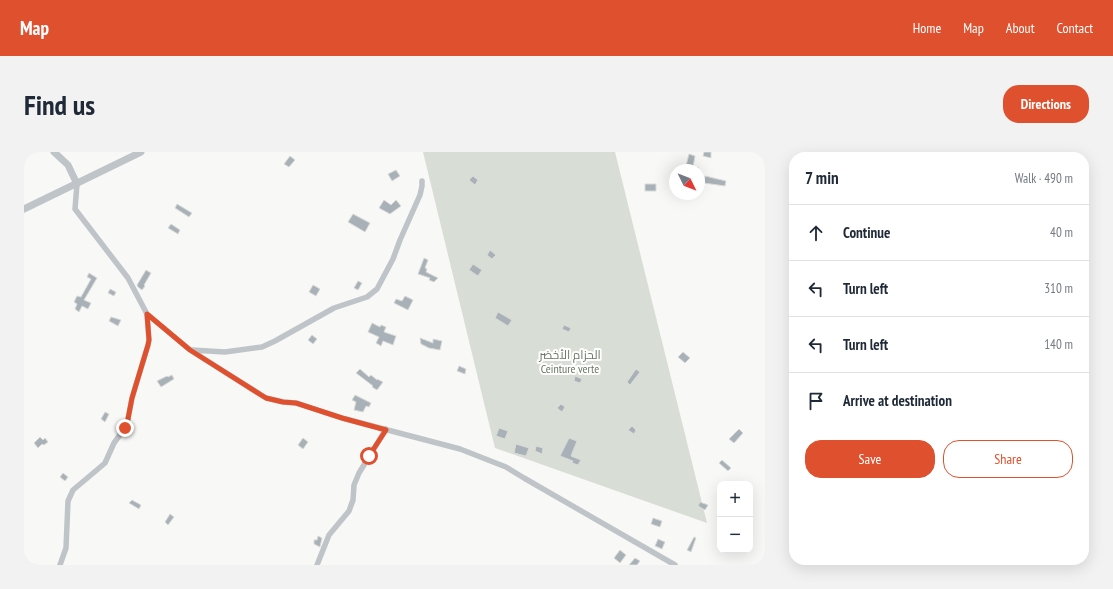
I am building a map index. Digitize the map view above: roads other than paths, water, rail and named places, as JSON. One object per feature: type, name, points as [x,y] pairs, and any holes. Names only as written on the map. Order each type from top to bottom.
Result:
[{"type":"street","points":[[54,152],[68,165],[77,184],[75,209],[128,278],[147,314],[190,350],[266,398],[296,403],[342,418],[460,449],[506,467],[675,565]]},
{"type":"street","points":[[24,209],[141,152]]},
{"type":"street","points":[[190,350],[225,352],[262,347],[334,308],[367,297],[377,289],[393,259],[420,195],[422,181]]},
{"type":"street","points":[[60,565],[66,548],[68,501],[73,490],[105,463],[114,442],[127,424],[132,398],[149,340],[147,314]]},
{"type":"street","points":[[317,565],[329,535],[349,511],[353,500],[354,485],[359,473],[386,430]]},
{"type":"park label","name":"الحزام الأخضر Ceinture verte","points":[[570,362]]}]
